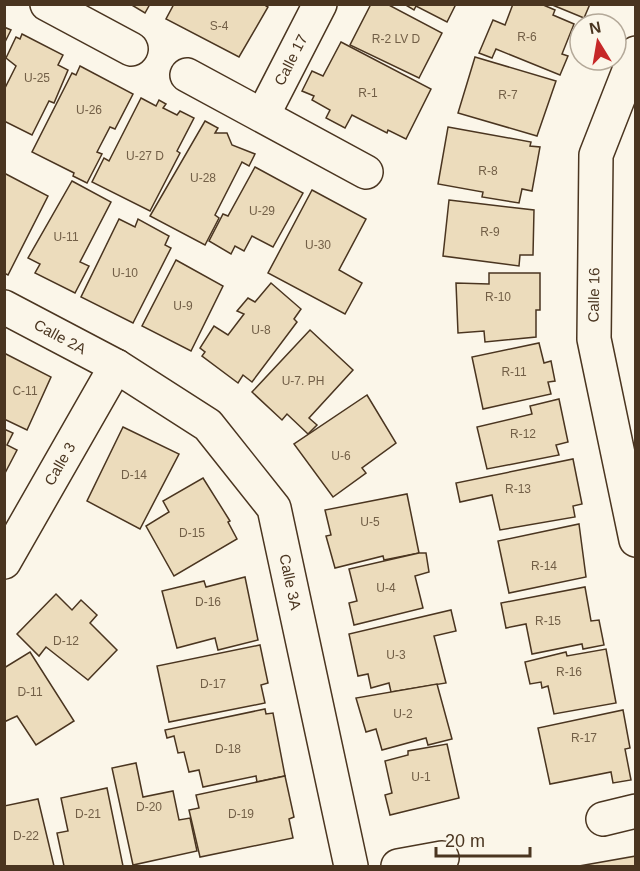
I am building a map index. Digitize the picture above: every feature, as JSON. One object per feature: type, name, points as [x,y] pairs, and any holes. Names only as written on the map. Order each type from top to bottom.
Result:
[{"type":"street","points":[[47,4],[131,49]]},
{"type":"street","name":"Calle 17","points":[[263,115],[320,4]]},
{"type":"street","name":"Calle 16","points":[[636,53],[596,154],[594,339],[636,540]]},
{"type":"street","points":[[187,75],[366,172]]},
{"type":"street","name":"Calle 2A","points":[[4,308],[116,366]]},
{"type":"street","name":"Calle 3","points":[[4,562],[116,366]]},
{"type":"street","name":"Calle 3A","points":[[116,366],[208,425],[274,508],[351,867]]},
{"type":"street","points":[[603,819],[636,811]]},
{"type":"street","points":[[398,867],[442,858]]},
{"type":"building","points":[[130,4],[150,4],[145,13]]},
{"type":"building","points":[[174,4],[263,4],[268,7],[239,57],[166,19]]},
{"type":"building","points":[[371,4],[387,4],[442,33],[419,78],[350,45]]},
{"type":"building","points":[[404,4],[456,4],[447,22],[416,6],[414,10]]},
{"type":"building","points":[[513,4],[541,4],[555,10],[553,15],[568,21],[568,39],[562,54],[568,56],[560,75],[496,49],[492,58],[479,53],[493,20],[505,25]]},
{"type":"building","points":[[550,4],[590,4],[587,12],[569,12]]},
{"type":"building","points":[[4,27],[11,30],[4,44]]},
{"type":"building","points":[[22,34],[63,55],[58,65],[68,70],[54,103],[49,101],[32,135],[4,121],[4,90],[16,66],[6,58],[16,37],[20,39]]},
{"type":"building","points":[[341,42],[431,89],[406,139],[388,130],[387,133],[352,115],[345,128],[326,118],[330,110],[312,100],[314,96],[302,91],[312,71],[323,76]]},
{"type":"building","points":[[475,57],[556,81],[537,136],[458,113]]},
{"type":"building","points":[[80,66],[133,94],[115,129],[110,127],[97,152],[102,154],[87,183],[73,176],[74,173],[32,152],[72,73],[76,75]]},
{"type":"building","points":[[141,98],[156,106],[159,100],[166,104],[163,108],[177,115],[180,111],[194,118],[177,151],[180,153],[150,211],[92,182],[104,158],[109,161]]},
{"type":"building","points":[[205,121],[218,128],[215,133],[227,133],[232,145],[255,154],[249,166],[242,162],[215,215],[219,218],[205,245],[150,216]]},
{"type":"building","points":[[448,127],[531,142],[530,146],[540,147],[532,191],[522,189],[519,203],[482,197],[483,192],[438,184]]},
{"type":"building","points":[[255,167],[303,193],[273,247],[252,236],[244,251],[235,246],[231,254],[209,241],[223,214],[228,216]]},
{"type":"building","points":[[4,173],[48,196],[8,275],[4,273]]},
{"type":"building","points":[[72,181],[111,202],[80,262],[89,266],[75,293],[35,273],[40,264],[28,258]]},
{"type":"building","points":[[312,190],[366,219],[339,270],[362,283],[345,314],[268,273]]},
{"type":"building","points":[[449,200],[534,210],[533,255],[520,255],[519,266],[443,256]]},
{"type":"building","points":[[119,219],[135,227],[138,219],[169,236],[165,245],[171,248],[133,323],[81,297]]},
{"type":"building","points":[[176,260],[223,286],[191,351],[142,326]]},
{"type":"building","points":[[489,273],[540,273],[540,310],[536,310],[536,337],[485,342],[484,331],[458,333],[456,283],[489,284]]},
{"type":"building","points":[[271,283],[301,309],[294,319],[297,322],[252,382],[243,375],[238,383],[202,356],[205,352],[200,348],[214,326],[228,335],[244,314],[237,311],[248,298],[255,302]]},
{"type":"building","points":[[310,330],[353,370],[309,418],[317,425],[308,434],[287,414],[282,420],[252,392]]},
{"type":"building","points":[[539,343],[544,363],[551,361],[555,381],[548,382],[551,394],[483,409],[472,357]]},
{"type":"building","points":[[4,353],[51,377],[27,430],[4,419]]},
{"type":"building","points":[[367,395],[396,443],[362,468],[366,473],[333,497],[294,444]]},
{"type":"building","points":[[559,399],[568,442],[556,445],[559,455],[487,469],[477,427],[532,414],[530,406]]},
{"type":"building","points":[[123,427],[179,454],[140,529],[87,501]]},
{"type":"building","points":[[4,429],[13,433],[7,445],[17,450],[4,475]]},
{"type":"building","points":[[573,459],[582,504],[573,506],[575,517],[500,530],[492,495],[460,502],[456,483]]},
{"type":"building","points":[[203,478],[230,521],[228,522],[237,539],[174,576],[146,526],[169,512],[163,501]]},
{"type":"building","points":[[407,494],[419,553],[384,560],[383,556],[335,568],[326,536],[331,535],[325,510]]},
{"type":"building","points":[[579,524],[586,577],[509,593],[498,541]]},
{"type":"building","points":[[426,553],[429,572],[415,576],[423,608],[354,625],[349,603],[357,601],[349,569]]},
{"type":"building","points":[[245,577],[258,640],[218,650],[215,638],[177,648],[162,591],[204,581],[206,587]]},
{"type":"building","points":[[585,587],[591,621],[599,620],[604,645],[583,649],[582,644],[532,654],[526,624],[506,628],[501,603]]},
{"type":"building","points":[[56,594],[72,610],[81,600],[97,615],[90,623],[117,650],[88,680],[46,647],[39,656],[17,634]]},
{"type":"building","points":[[451,610],[456,631],[434,636],[446,683],[391,692],[389,683],[371,688],[368,674],[358,676],[349,634]]},
{"type":"building","points":[[260,645],[268,683],[261,685],[265,703],[169,722],[157,666]]},
{"type":"building","points":[[606,649],[616,703],[554,714],[548,686],[542,688],[541,682],[530,684],[525,662],[566,652],[567,656]]},
{"type":"building","points":[[30,652],[74,721],[36,745],[17,716],[4,722],[4,668]]},
{"type":"building","points":[[437,684],[452,739],[428,745],[426,738],[382,750],[376,729],[366,732],[356,698]]},
{"type":"building","points":[[265,709],[266,714],[273,713],[285,776],[257,782],[256,776],[203,787],[199,770],[189,772],[184,752],[178,753],[174,736],[167,738],[165,730]]},
{"type":"building","points":[[623,710],[630,748],[625,749],[631,780],[613,783],[611,772],[550,784],[538,728]]},
{"type":"building","points":[[447,744],[459,798],[390,815],[385,795],[392,793],[385,761],[408,755],[408,751]]},
{"type":"building","points":[[136,763],[143,797],[173,791],[179,820],[190,818],[197,851],[133,865],[112,768]]},
{"type":"building","points":[[285,776],[294,817],[289,819],[293,838],[200,857],[189,810],[199,808],[196,795]]},
{"type":"building","points":[[107,788],[123,866],[64,866],[57,833],[68,831],[61,798]]},
{"type":"building","points":[[38,799],[54,866],[4,866],[4,806]]},
{"type":"building","points":[[636,856],[636,866],[579,866]]}]
